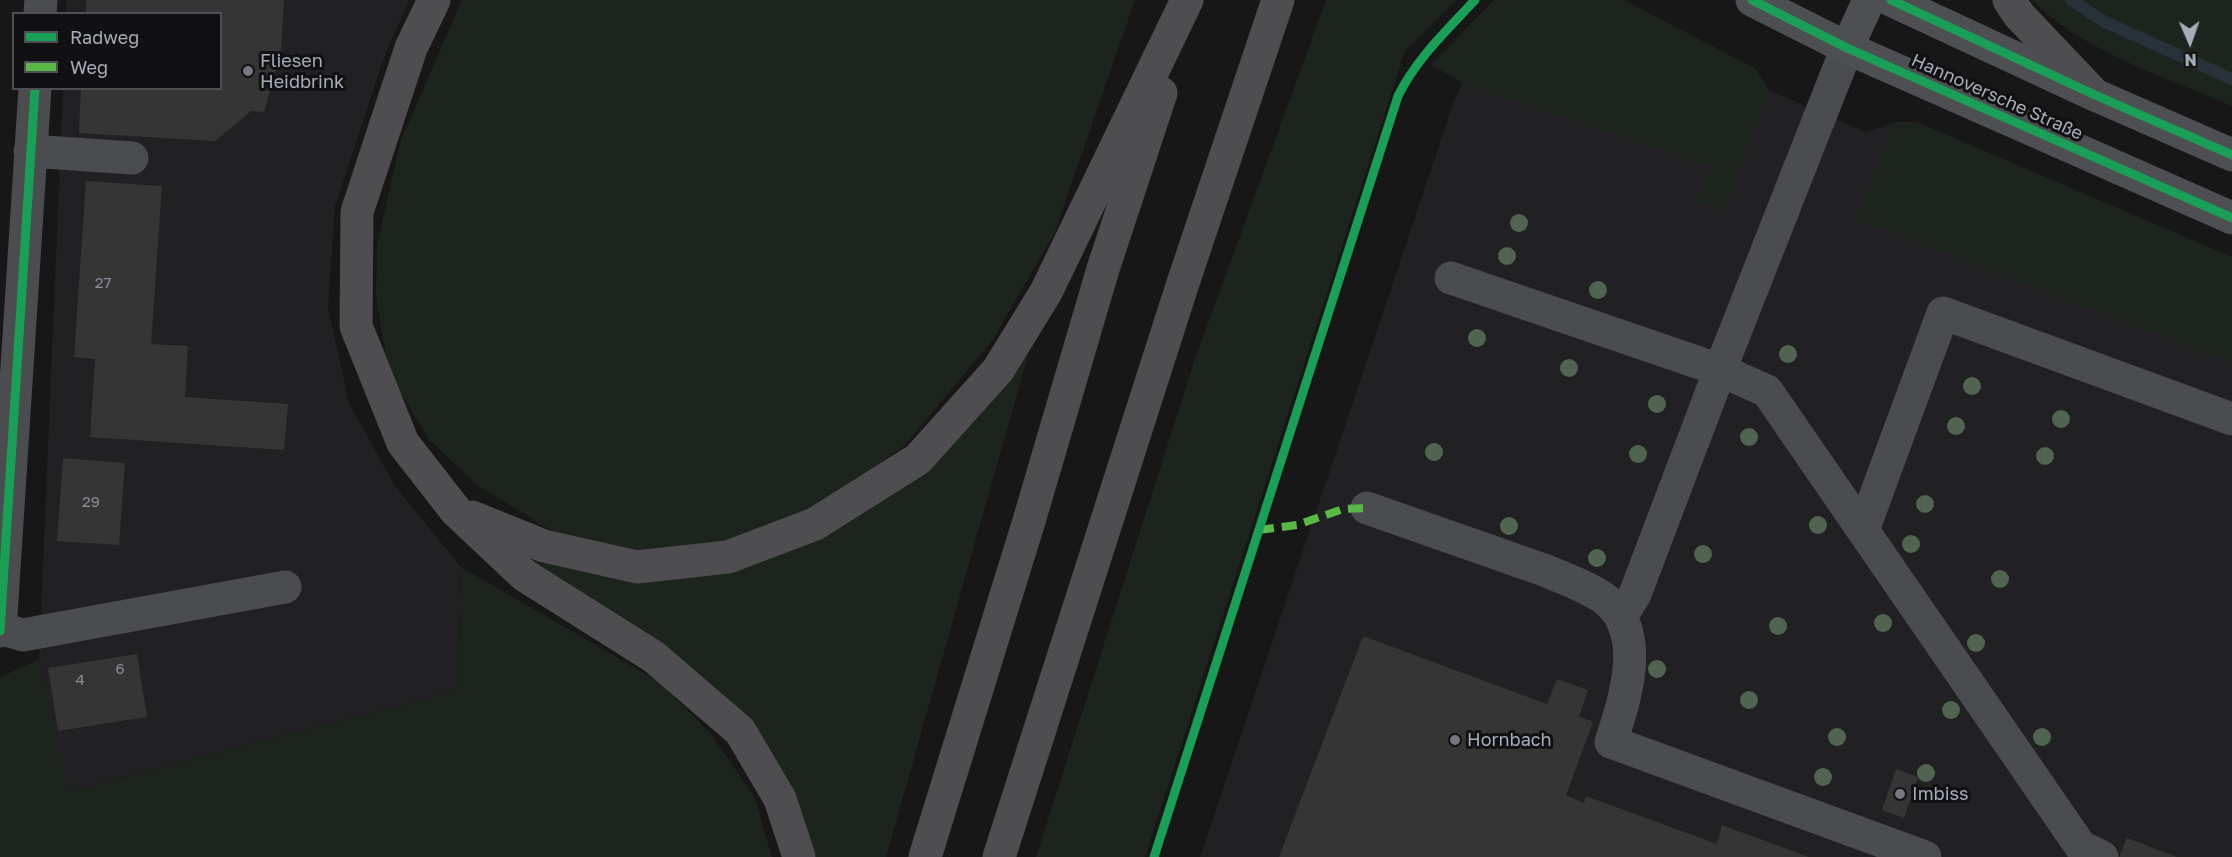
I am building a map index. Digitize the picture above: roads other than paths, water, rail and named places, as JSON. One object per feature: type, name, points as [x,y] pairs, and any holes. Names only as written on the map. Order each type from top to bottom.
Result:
[{"type":"highway","points":[[434,0],[411,48],[357,213],[356,326],[403,443],[456,511],[524,575],[654,657],[740,731],[780,799],[799,857]]},
{"type":"highway","points":[[456,511],[544,546],[637,567],[717,559],[728,557],[815,524],[918,459],[998,370],[1046,292],[1189,0]]},
{"type":"highway","points":[[925,857],[1029,521],[1103,268],[1189,0]]},
{"type":"highway","points":[[999,857],[1183,283],[1278,0]]},
{"type":"highway","points":[[2009,0],[2019,15],[2095,95]]},
{"type":"main road","name":"Hannoversche Straße","points":[[1752,0],[1847,48],[2232,218]]},
{"type":"main road","points":[[1847,48],[1869,0]]},
{"type":"main road","points":[[1891,0],[2095,95],[2232,154]]},
{"type":"street","points":[[1621,617],[1635,594],[1720,370],[1847,48]]},
{"type":"street","points":[[34,90],[1,630],[23,635],[285,587]]},
{"type":"street","points":[[30,151],[132,158]]},
{"type":"street","points":[[1451,278],[1720,370],[1767,391],[2081,847],[2102,857]]},
{"type":"street","points":[[1863,530],[1943,313],[2232,419]]},
{"type":"street","points":[[1368,508],[1571,581],[1603,598],[1621,617],[1629,641],[1630,671],[1611,742],[1925,857]]},
{"type":"waterway","points":[[2071,0],[2105,22],[2232,79]]},
{"type":"place","name":"Fliesen Heidbrink","points":[[248,71]]},
{"type":"place","name":"Hornbach","points":[[1455,740]]},
{"type":"place","name":"Imbiss","points":[[1900,794]]}]
